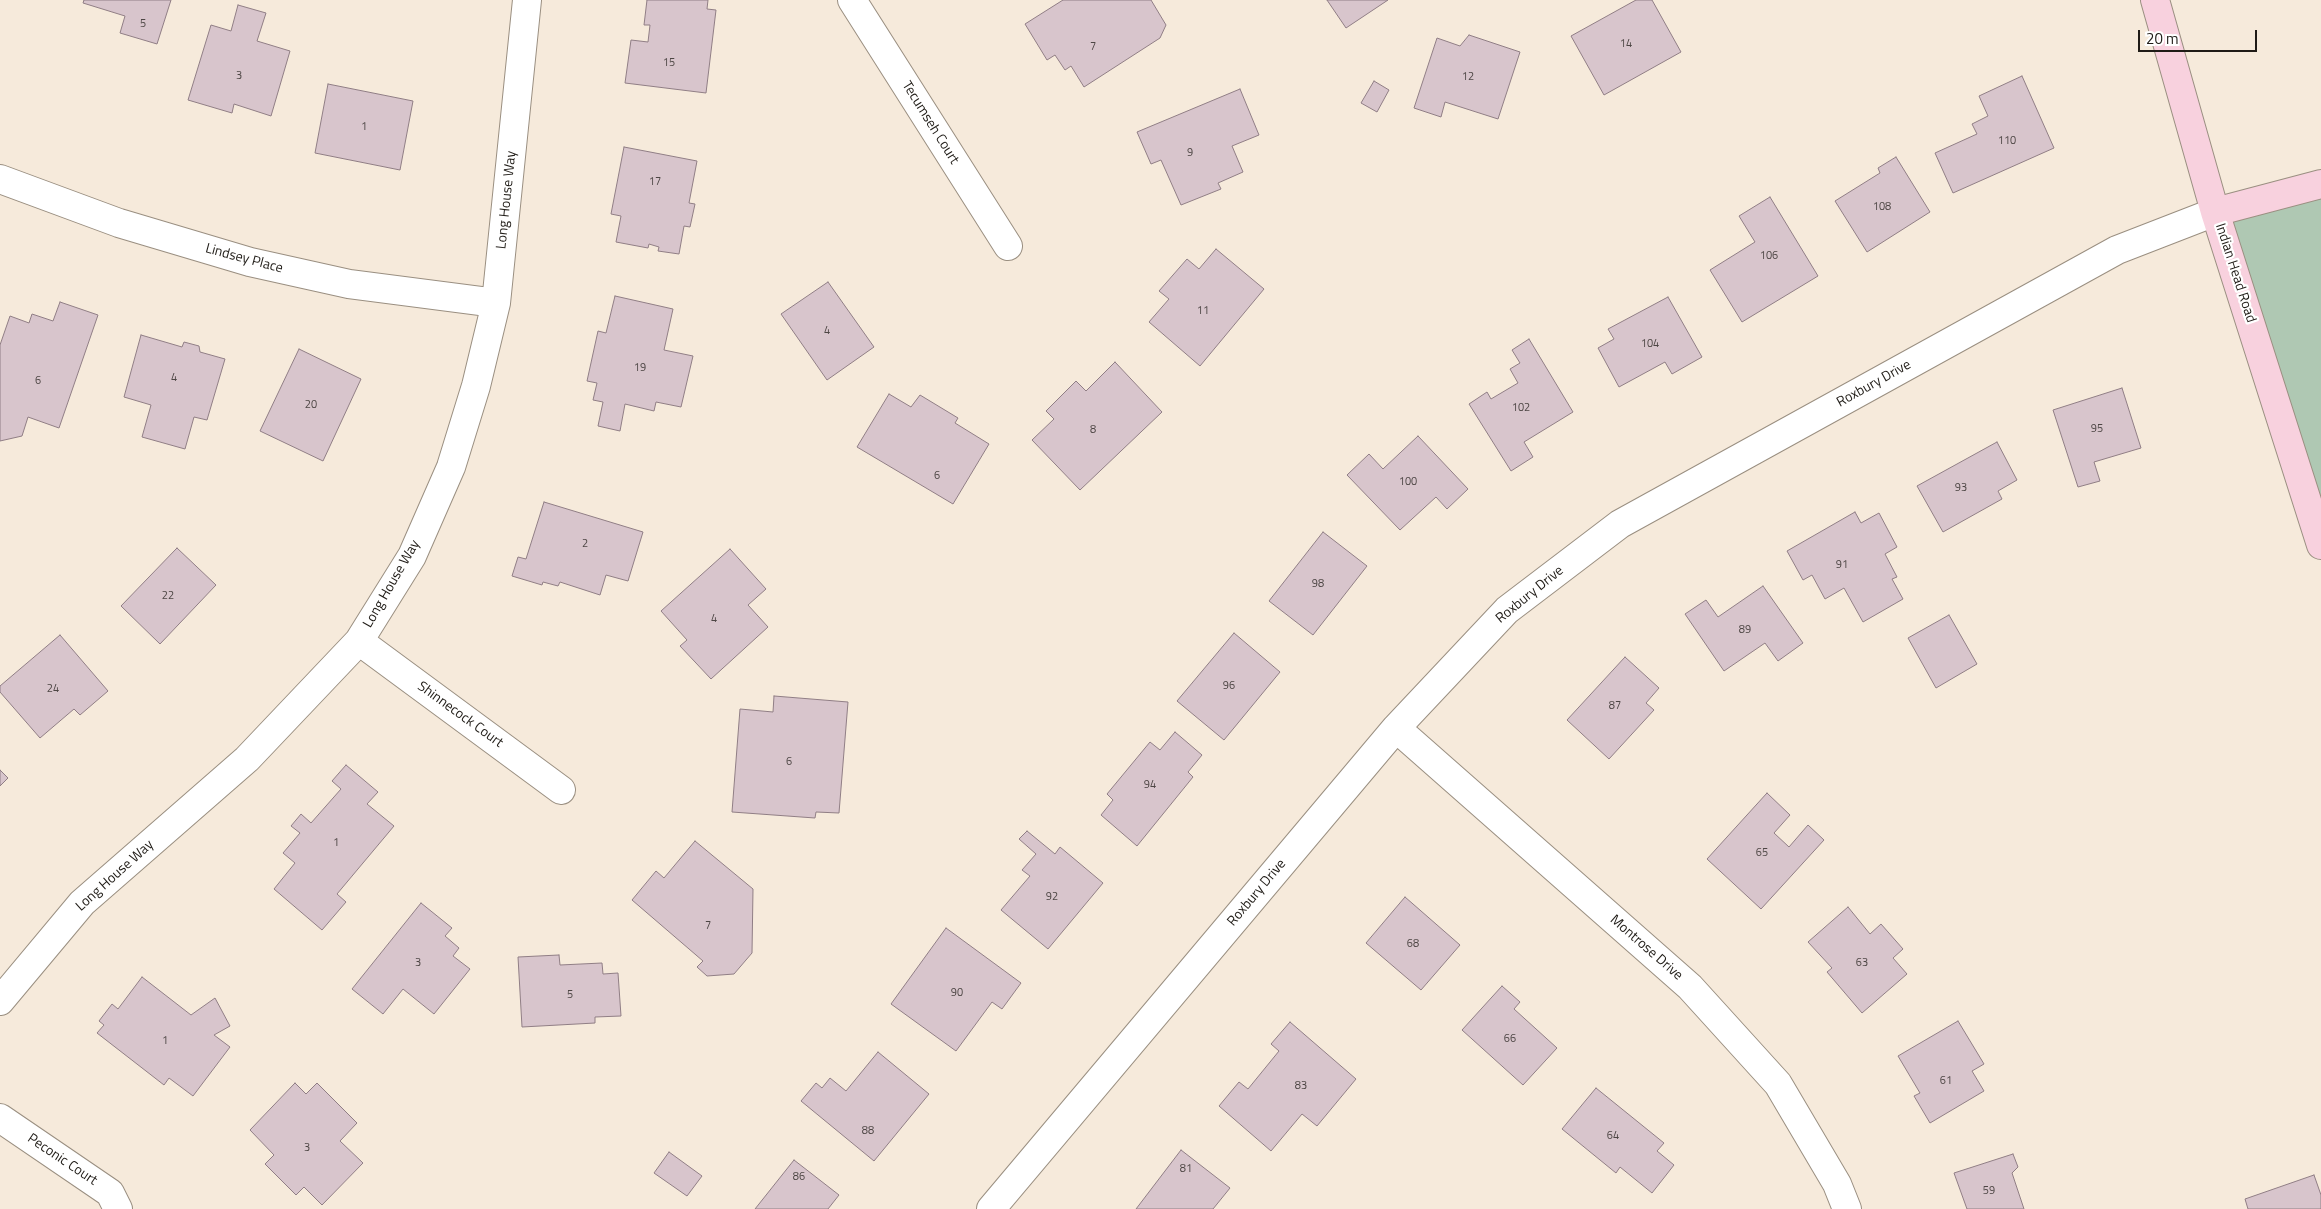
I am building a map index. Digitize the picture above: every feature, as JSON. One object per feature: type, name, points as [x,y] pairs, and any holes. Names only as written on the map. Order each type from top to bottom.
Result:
[{"type":"main road","name":"Indian Head Road","points":[[2155,0],[2215,212],[2321,545]]},
{"type":"main road","points":[[2215,212],[2321,184]]},
{"type":"street","name":"Long House Way","points":[[0,1001],[82,904],[247,759],[359,641],[412,556],[451,467],[476,386],[496,303],[527,0]]},
{"type":"street","name":"Tecumseh Court","points":[[852,0],[1008,246]]},
{"type":"street","name":"Lindsey Place","points":[[0,179],[120,223],[250,262],[349,284],[496,303]]},
{"type":"street","name":"Roxbury Drive","points":[[990,1209],[1396,728],[1507,610],[1620,524],[2117,250],[2215,212]]},
{"type":"street","name":"Shinnecock Court","points":[[359,641],[561,790]]},
{"type":"street","name":"Montrose Drive","points":[[1396,728],[1690,987],[1778,1084],[1837,1184],[1847,1209]]},
{"type":"street","name":"Peconic Court","points":[[0,1118],[110,1193],[118,1209]]},
{"type":"green space","points":[[2321,184],[2321,545],[2215,212]]},
{"type":"building","points":[[84,0],[171,0],[157,44],[120,33],[125,16],[83,3]]},
{"type":"building","points":[[647,0],[708,0],[707,9],[716,10],[706,93],[625,83],[631,40],[648,42],[650,25],[644,25]]},
{"type":"building","points":[[1063,0],[1151,0],[1166,25],[1160,38],[1084,87],[1071,66],[1065,70],[1055,55],[1047,60],[1025,24]]},
{"type":"building","points":[[1327,0],[1388,0],[1346,28]]},
{"type":"building","points":[[1636,0],[1652,0],[1681,52],[1604,95],[1571,36]]},
{"type":"building","points":[[238,5],[266,13],[257,41],[290,51],[271,116],[234,104],[232,113],[188,100],[211,25],[231,31]]},
{"type":"building","points":[[1469,35],[1520,52],[1498,119],[1445,102],[1441,117],[1414,108],[1437,38],[1460,46]]},
{"type":"building","points":[[2022,76],[2054,148],[1953,193],[1935,153],[1977,134],[1972,124],[1988,116],[1979,96]]},
{"type":"building","points":[[1374,81],[1389,90],[1377,112],[1361,103]]},
{"type":"building","points":[[328,84],[413,101],[400,170],[315,153]]},
{"type":"building","points":[[1240,89],[1259,135],[1232,146],[1243,172],[1218,183],[1221,189],[1181,205],[1161,160],[1151,164],[1137,132]]},
{"type":"building","points":[[624,147],[697,161],[689,203],[695,204],[690,227],[684,226],[679,254],[658,251],[659,247],[649,244],[648,248],[616,242],[621,216],[611,214]]},
{"type":"building","points":[[1896,157],[1930,212],[1867,252],[1835,201],[1880,173],[1878,168]]},
{"type":"building","points":[[1770,197],[1818,276],[1742,322],[1710,270],[1755,242],[1739,216]]},
{"type":"building","points":[[1216,249],[1264,289],[1200,366],[1149,322],[1169,299],[1159,291],[1187,259],[1199,269]]},
{"type":"building","points":[[828,282],[874,347],[827,380],[781,314]]},
{"type":"building","points":[[615,296],[673,309],[664,350],[693,356],[681,407],[656,402],[654,411],[625,404],[620,431],[598,426],[603,402],[593,400],[597,383],[587,381],[598,331],[606,333]]},
{"type":"building","points":[[1668,297],[1702,357],[1672,374],[1665,362],[1619,387],[1598,348],[1614,339],[1608,329]]},
{"type":"building","points":[[60,302],[98,315],[59,428],[28,417],[22,436],[0,441],[0,345],[10,316],[29,323],[32,314],[53,321]]},
{"type":"building","points":[[141,335],[182,347],[184,342],[199,346],[200,352],[225,359],[207,420],[194,417],[185,449],[142,437],[151,405],[124,397]]},
{"type":"building","points":[[1529,339],[1573,412],[1524,442],[1533,457],[1511,471],[1469,404],[1487,392],[1491,399],[1518,383],[1510,369],[1520,363],[1512,350]]},
{"type":"building","points":[[299,349],[361,379],[323,461],[260,431]]},
{"type":"building","points":[[1115,362],[1162,412],[1080,490],[1032,440],[1054,419],[1046,411],[1076,381],[1086,391]]},
{"type":"building","points":[[2122,388],[2141,448],[2094,462],[2100,481],[2078,487],[2053,410]]},
{"type":"building","points":[[889,394],[911,407],[920,395],[958,418],[955,423],[989,444],[953,504],[857,447]]},
{"type":"building","points":[[1418,436],[1468,489],[1447,509],[1436,497],[1400,530],[1347,475],[1369,454],[1383,469]]},
{"type":"building","points":[[1997,442],[2017,480],[1998,491],[2002,499],[1943,532],[1917,486]]},
{"type":"building","points":[[544,502],[643,532],[628,581],[606,575],[600,595],[560,582],[558,586],[543,582],[542,585],[512,576],[518,557],[526,559]]},
{"type":"building","points":[[1855,512],[1861,523],[1879,513],[1897,547],[1885,554],[1897,577],[1892,579],[1903,599],[1863,622],[1844,588],[1825,599],[1812,575],[1803,580],[1787,551]]},
{"type":"building","points":[[1323,532],[1367,566],[1313,635],[1269,601]]},
{"type":"building","points":[[177,548],[216,585],[160,644],[121,606]]},
{"type":"building","points":[[730,549],[766,589],[748,605],[768,627],[711,679],[680,646],[687,640],[661,611]]},
{"type":"building","points":[[1763,586],[1803,643],[1778,661],[1765,643],[1724,671],[1685,614],[1706,600],[1718,617]]},
{"type":"building","points":[[1949,615],[1977,664],[1936,688],[1908,638]]},
{"type":"building","points":[[1234,633],[1280,672],[1224,740],[1177,701]]},
{"type":"building","points":[[60,635],[108,691],[80,715],[74,709],[40,738],[0,692],[0,686]]},
{"type":"building","points":[[1625,657],[1659,688],[1646,703],[1654,710],[1609,759],[1567,720]]},
{"type":"building","points":[[774,696],[848,702],[839,813],[816,812],[815,818],[732,812],[740,709],[773,712]]},
{"type":"building","points":[[1175,732],[1202,755],[1188,772],[1193,777],[1137,846],[1101,815],[1113,800],[1107,794],[1150,742],[1160,750]]},
{"type":"building","points":[[346,765],[378,792],[367,804],[394,826],[337,894],[346,902],[322,930],[274,889],[295,863],[283,853],[300,833],[291,826],[301,814],[311,823],[341,789],[332,781]]},
{"type":"building","points":[[0,770],[8,778],[0,786]]},
{"type":"building","points":[[1767,793],[1790,815],[1774,833],[1789,847],[1808,825],[1824,840],[1761,909],[1707,859]]},
{"type":"building","points":[[1027,831],[1055,854],[1060,847],[1103,883],[1048,949],[1001,910],[1030,876],[1022,870],[1036,854],[1019,839]]},
{"type":"building","points":[[695,841],[753,889],[752,953],[734,974],[707,976],[697,967],[703,961],[632,900],[656,871],[664,878]]},
{"type":"building","points":[[1405,897],[1460,945],[1421,990],[1366,943]]},
{"type":"building","points":[[421,903],[452,928],[445,936],[459,948],[453,956],[470,969],[434,1014],[403,989],[383,1014],[352,989]]},
{"type":"building","points":[[1848,907],[1870,934],[1881,924],[1903,949],[1893,958],[1907,974],[1862,1013],[1827,972],[1832,968],[1808,942]]},
{"type":"building","points":[[946,928],[1021,983],[1002,1009],[992,1002],[956,1051],[891,1004]]},
{"type":"building","points":[[559,955],[560,965],[602,963],[603,974],[618,973],[621,1016],[595,1017],[595,1023],[522,1027],[518,957]]},
{"type":"building","points":[[142,977],[191,1015],[215,998],[230,1026],[214,1035],[230,1047],[193,1096],[169,1078],[164,1085],[97,1033],[104,1025],[99,1021],[112,1004],[118,1009]]},
{"type":"building","points":[[1502,986],[1520,1002],[1514,1009],[1557,1048],[1523,1085],[1462,1030]]},
{"type":"building","points":[[1958,1021],[1984,1064],[1972,1071],[1984,1091],[1930,1123],[1914,1096],[1920,1093],[1898,1056]]},
{"type":"building","points":[[1290,1022],[1356,1079],[1317,1126],[1302,1114],[1271,1151],[1219,1106],[1239,1082],[1248,1089],[1279,1051],[1271,1044]]},
{"type":"building","points":[[878,1052],[929,1094],[874,1161],[801,1101],[816,1083],[822,1088],[830,1078],[846,1091]]},
{"type":"building","points":[[295,1083],[306,1094],[317,1083],[357,1123],[340,1141],[363,1163],[322,1205],[304,1187],[296,1195],[265,1164],[274,1155],[250,1130]]},
{"type":"building","points":[[1596,1088],[1664,1143],[1657,1151],[1674,1165],[1652,1193],[1620,1167],[1616,1173],[1562,1129]]},
{"type":"building","points":[[1181,1150],[1230,1188],[1213,1209],[1136,1209]]},
{"type":"building","points":[[669,1152],[702,1176],[687,1196],[654,1173]]},
{"type":"building","points":[[2013,1154],[2018,1167],[2012,1173],[2024,1209],[1967,1209],[1954,1173]]},
{"type":"building","points":[[794,1160],[839,1195],[828,1209],[755,1209]]},
{"type":"building","points":[[2314,1175],[2321,1195],[2321,1209],[2248,1209],[2245,1199]]}]
